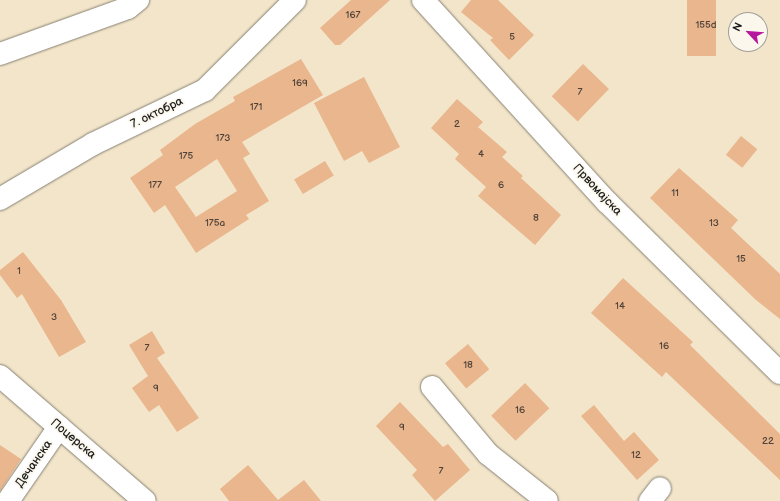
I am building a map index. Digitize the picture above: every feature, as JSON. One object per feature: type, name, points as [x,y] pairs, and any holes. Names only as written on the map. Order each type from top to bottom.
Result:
[{"type":"street","points":[[0,54],[128,8],[138,0]]},
{"type":"street","name":"7. октобра","points":[[0,200],[92,144],[205,90],[295,0]]},
{"type":"street","name":"Првомајска","points":[[423,0],[607,202],[780,372]]},
{"type":"street","name":"Поцерска","points":[[0,376],[145,501]]},
{"type":"street","points":[[432,387],[488,454],[547,501]]},
{"type":"street","name":"Дечанска","points":[[8,501],[59,427]]},
{"type":"building","points":[[351,0],[390,0],[340,45],[335,45],[320,28]]},
{"type":"building","points":[[471,0],[498,0],[534,35],[509,60],[490,40],[493,38],[461,12]]},
{"type":"building","points":[[687,0],[716,0],[716,56],[687,56]]},
{"type":"building","points":[[301,59],[323,95],[242,142],[250,154],[243,158],[269,201],[246,215],[249,219],[196,253],[165,205],[154,213],[130,178],[163,155],[160,150],[195,124],[235,101],[233,97]],"holes":[[[217,159],[237,191],[196,217],[175,187]]]},
{"type":"building","points":[[583,64],[609,89],[578,121],[552,96]]},
{"type":"building","points":[[364,77],[400,147],[369,163],[362,151],[344,161],[314,103]]},
{"type":"building","points":[[457,99],[483,122],[478,127],[507,152],[502,157],[523,176],[521,178],[561,215],[535,245],[478,196],[486,187],[455,159],[459,154],[431,128]]},
{"type":"building","points":[[741,136],[757,149],[742,168],[726,155]]},
{"type":"building","points":[[325,161],[334,176],[303,194],[294,180]]},
{"type":"building","points":[[679,168],[738,220],[731,228],[780,274],[780,319],[756,300],[650,198]]},
{"type":"building","points":[[23,252],[61,300],[86,342],[59,357],[22,294],[17,298],[0,275],[0,270]]},
{"type":"building","points":[[623,278],[693,342],[690,345],[780,434],[780,480],[666,372],[662,377],[591,313]]},
{"type":"building","points":[[152,331],[165,353],[157,358],[199,418],[177,432],[159,405],[149,412],[132,388],[148,376],[129,345]]},
{"type":"building","points":[[468,344],[489,369],[466,389],[445,363]]},
{"type":"building","points":[[525,383],[549,408],[516,441],[491,416]]},
{"type":"building","points":[[400,402],[443,447],[448,444],[470,470],[435,501],[412,475],[417,470],[376,426]]},
{"type":"building","points":[[594,405],[624,441],[634,432],[659,460],[637,480],[581,416]]},
{"type":"building","points":[[0,445],[21,459],[0,491]]},
{"type":"building","points":[[248,465],[278,500],[304,480],[321,501],[229,501],[220,489]]}]
